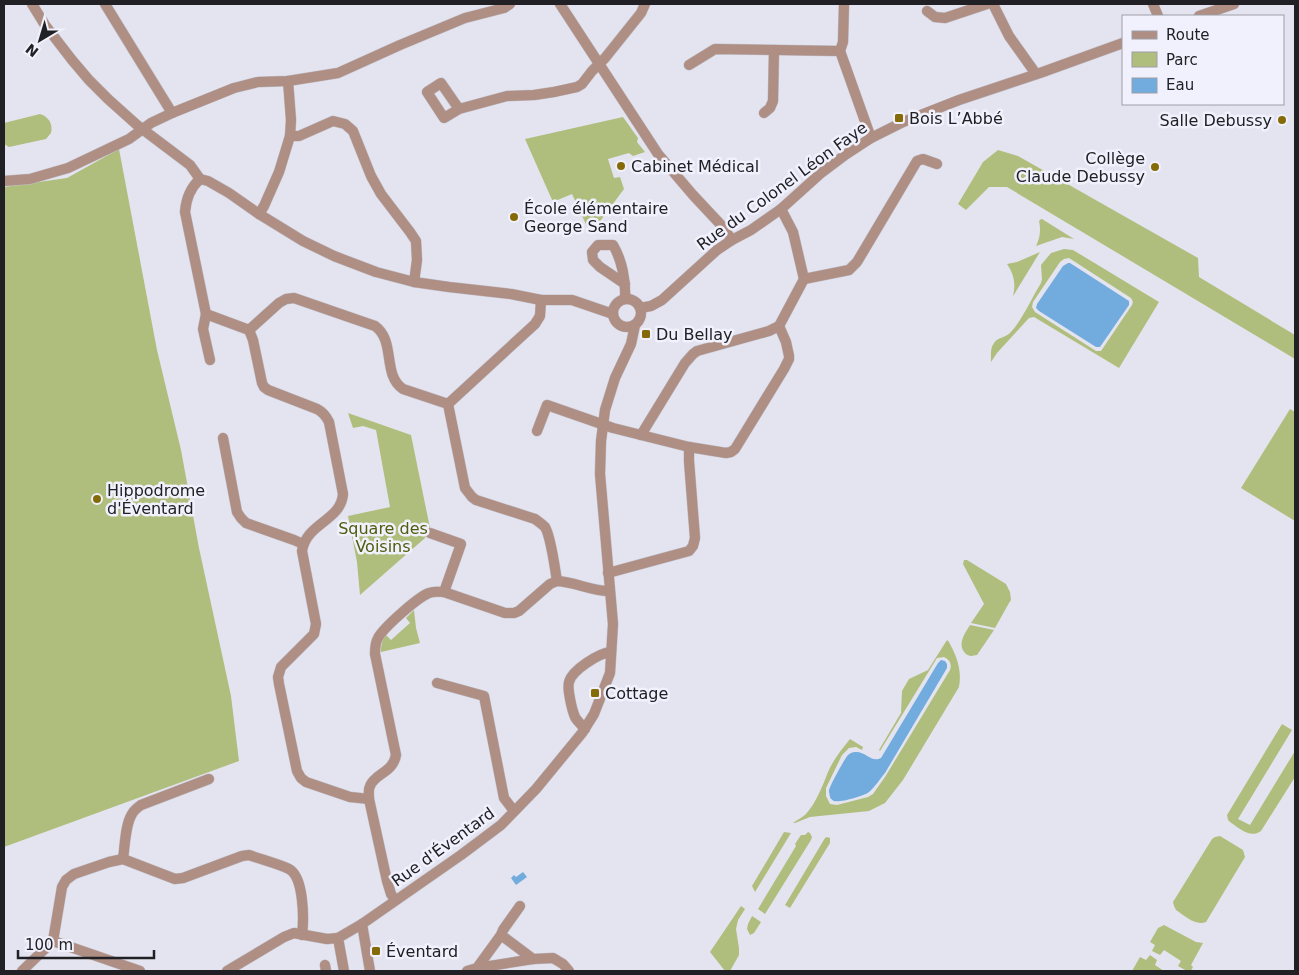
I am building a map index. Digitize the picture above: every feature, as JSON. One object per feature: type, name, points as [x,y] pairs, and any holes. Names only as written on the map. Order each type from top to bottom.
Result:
[{"type":"street","points":[[32,4],[45,24],[89,80],[143,130],[190,165],[200,179],[208,181],[229,193],[303,242],[376,272],[414,282],[449,288],[511,294],[541,300],[572,300],[613,314]]},
{"type":"street","points":[[105,4],[172,113]]},
{"type":"street","points":[[4,181],[30,179],[68,168],[129,138],[151,123],[172,113],[247,84],[338,73],[465,18],[504,8],[510,4]]},
{"type":"street","points":[[560,4],[658,154],[687,189],[722,226],[732,240]]},
{"type":"street","points":[[459,109],[507,96],[534,95],[572,88],[582,84],[641,13],[645,4]]},
{"type":"street","points":[[844,4],[843,42],[840,51],[871,138]]},
{"type":"street","points":[[927,11],[935,17],[945,18],[987,4]]},
{"type":"street","points":[[993,4],[1010,36],[1036,74]]},
{"type":"street","points":[[1202,15],[1234,4]]},
{"type":"street","name":"Rue du Colonel Léon Faye","points":[[640,308],[651,306],[662,300],[710,256],[781,209],[821,173],[845,155],[889,128],[959,100],[1122,43]]},
{"type":"street","points":[[689,65],[715,49],[840,51]]},
{"type":"street","points":[[764,113],[770,108],[773,101],[774,50]]},
{"type":"street","points":[[259,214],[279,172],[290,136],[291,120],[288,80]]},
{"type":"street","points":[[290,136],[299,136],[333,121],[345,124],[353,131],[371,176],[381,194],[416,241],[417,260],[414,282]]},
{"type":"street","points":[[804,279],[849,270],[857,262],[917,161],[923,159],[937,164]]},
{"type":"street","points":[[200,179],[194,184],[188,195],[185,212],[206,314],[203,329],[210,360]]},
{"type":"street","points":[[641,435],[685,363],[693,354],[697,351],[769,331],[779,326],[804,279],[793,232],[781,209]]},
{"type":"street","points":[[625,284],[625,299]]},
{"type":"street","points":[[249,330],[279,303],[286,299],[294,298],[375,326],[385,338],[394,379],[399,386],[448,404]]},
{"type":"street","points":[[448,404],[535,324],[540,316],[541,300]]},
{"type":"street","points":[[620,300],[632,300],[640,308],[640,319],[631,326],[617,324],[613,309],[620,300]]},
{"type":"street","points":[[206,314],[249,330],[264,387],[323,412],[329,422],[343,500],[341,505],[309,534],[303,544],[302,551],[316,630],[284,663],[278,677],[300,778],[306,782],[350,796],[369,799]]},
{"type":"street","name":"Rue d'Éventard","points":[[338,938],[362,924],[501,825],[536,789],[585,729],[600,702],[610,673],[613,624],[600,474],[600,441],[605,410],[615,378],[631,344],[631,326]]},
{"type":"street","points":[[537,431],[547,405],[613,428],[689,447],[726,453],[731,452],[735,449],[789,360],[786,342],[779,326]]},
{"type":"street","points":[[448,404],[465,488],[468,493],[476,500],[542,523],[548,535],[557,581]]},
{"type":"street","points":[[223,438],[237,512],[241,518],[246,523],[303,544]]},
{"type":"street","points":[[608,573],[689,551],[693,546],[695,538],[688,460],[689,447]]},
{"type":"street","points":[[430,533],[461,544],[444,592]]},
{"type":"street","points":[[395,900],[390,894],[369,799],[371,783],[391,766],[395,761],[396,755],[376,654],[375,645],[382,631],[421,597],[435,591],[444,592],[505,613],[514,613],[519,611],[550,584],[557,581],[610,591]]},
{"type":"street","points":[[585,729],[575,717],[568,683],[574,674],[594,658],[604,653],[612,652]]},
{"type":"street","points":[[437,683],[484,696],[504,798],[514,811]]},
{"type":"street","points":[[122,860],[128,824],[135,810],[141,805],[209,780]]},
{"type":"street","points":[[22,971],[53,941],[62,887],[66,880],[82,871],[109,862],[122,860],[175,879],[183,878],[242,856],[249,856],[290,869],[298,879],[304,918],[302,935]]},
{"type":"street","points":[[472,970],[501,935],[520,906]]},
{"type":"street","points":[[362,924],[370,971]]},
{"type":"street","points":[[227,971],[284,937],[294,934],[327,939],[338,938],[344,971]]},
{"type":"street","points":[[501,935],[533,959]]},
{"type":"street","points":[[53,941],[140,971]]},
{"type":"street","points":[[472,970],[533,959],[553,958],[563,964],[569,971]]},
{"type":"green space","points":[[40,114],[46,117],[51,124],[51,133],[46,139],[9,147],[4,144],[4,123]]},
{"type":"green space","points":[[623,117],[638,138],[637,142],[645,152],[633,156],[629,153],[608,159],[614,178],[620,177],[624,189],[598,224],[591,225],[589,231],[572,194],[553,202],[525,139]]},
{"type":"green space","name":"Hippodrome d'Éventard","points":[[119,149],[157,350],[181,450],[199,548],[231,696],[239,761],[4,847],[4,187],[67,178]]},
{"type":"green space","points":[[998,150],[1018,156],[1198,258],[1199,277],[1295,335],[1295,359],[1007,187],[989,187],[966,210],[958,204],[983,162]]},
{"type":"green space","points":[[1041,219],[1074,239],[1062,237],[1036,246],[1040,234],[1039,221]]},
{"type":"green space","points":[[1064,249],[1073,250],[1159,302],[1119,368],[1034,317],[1029,318],[991,362],[993,345],[997,340],[1010,333],[1019,322],[1041,283],[1041,265],[1051,253]],"holes":[[[1069,258],[1131,298],[1132,305],[1101,351],[1096,351],[1035,312],[1032,307],[1033,302],[1060,262]]]},
{"type":"green space","points":[[1040,252],[1013,296],[1014,279],[1007,264],[1017,262]]},
{"type":"green space","points":[[1290,409],[1295,412],[1295,521],[1241,488]]},
{"type":"green space","name":"Square des Voisins","points":[[348,413],[411,435],[430,528],[425,538],[360,595],[357,562],[348,516],[390,507],[376,430],[363,426],[353,428]]},
{"type":"green space","points":[[964,560],[1006,584],[1010,592],[1011,600],[995,628],[971,623],[984,604],[963,564]]},
{"type":"green space","points":[[414,610],[420,643],[381,652],[382,643],[386,635],[391,640],[410,623],[406,618]]},
{"type":"green space","points":[[970,625],[994,630],[977,655],[972,656],[965,653],[962,646],[966,631]]},
{"type":"green space","points":[[947,640],[958,664],[960,675],[959,687],[903,780],[885,803],[869,811],[810,817],[793,823],[810,810],[832,763],[850,739],[863,747],[862,750],[856,747],[849,748],[842,755],[826,788],[826,796],[830,804],[837,805],[873,794],[950,670],[951,664],[944,657],[937,658],[880,751],[901,713],[902,691],[909,679],[928,670]]},
{"type":"green space","points":[[1282,724],[1292,730],[1238,819],[1250,825],[1295,751],[1295,777],[1261,831],[1253,834],[1249,833],[1230,822],[1227,815]]},
{"type":"green space","points":[[784,832],[791,833],[755,892],[752,886]]},
{"type":"green space","points":[[808,832],[812,837],[811,840],[765,914],[758,909],[796,846],[795,844],[801,835],[805,835]]},
{"type":"green space","points":[[1220,836],[1243,850],[1245,857],[1206,922],[1198,923],[1176,910],[1173,902],[1212,839]]},
{"type":"green space","points":[[827,837],[830,838],[830,843],[790,908],[785,905]]},
{"type":"green space","points":[[741,906],[745,909],[738,920],[736,929],[739,955],[730,971],[725,971],[710,952]]},
{"type":"green space","points":[[752,916],[761,922],[754,933],[750,935],[747,929]]},
{"type":"green space","points":[[1164,925],[1196,942],[1203,943],[1191,965],[1193,967],[1191,971],[1178,966],[1181,961],[1164,950],[1160,955],[1152,951],[1155,945],[1150,942],[1158,928]]},
{"type":"green space","points":[[1150,955],[1157,960],[1155,965],[1164,971],[1132,971],[1140,957],[1146,960]]},
{"type":"water","points":[[1068,263],[1129,301],[1129,305],[1100,347],[1096,347],[1036,308],[1063,266]]},
{"type":"water","points":[[941,660],[945,661],[947,668],[885,773],[869,792],[852,799],[834,801],[831,799],[830,788],[848,755],[852,752],[859,752],[874,759],[881,758]]},
{"type":"water","points":[[523,872],[527,877],[516,885],[511,878]]},
{"type":"place","name":"Bois L’Abbé","points":[[899,118]]},
{"type":"place","name":"Salle Debussy","points":[[1282,120]]},
{"type":"place","name":"Cabinet Médical","points":[[621,166]]},
{"type":"place","name":"Collège Claude Debussy","points":[[1155,167]]},
{"type":"place","name":"École élémentaire George Sand","points":[[514,217]]},
{"type":"place","name":"Du Bellay","points":[[646,334]]},
{"type":"place","name":"Hippodrome d'Éventard","points":[[97,499]]},
{"type":"place","name":"Cottage","points":[[595,693]]},
{"type":"place","name":"Éventard","points":[[376,951]]}]
